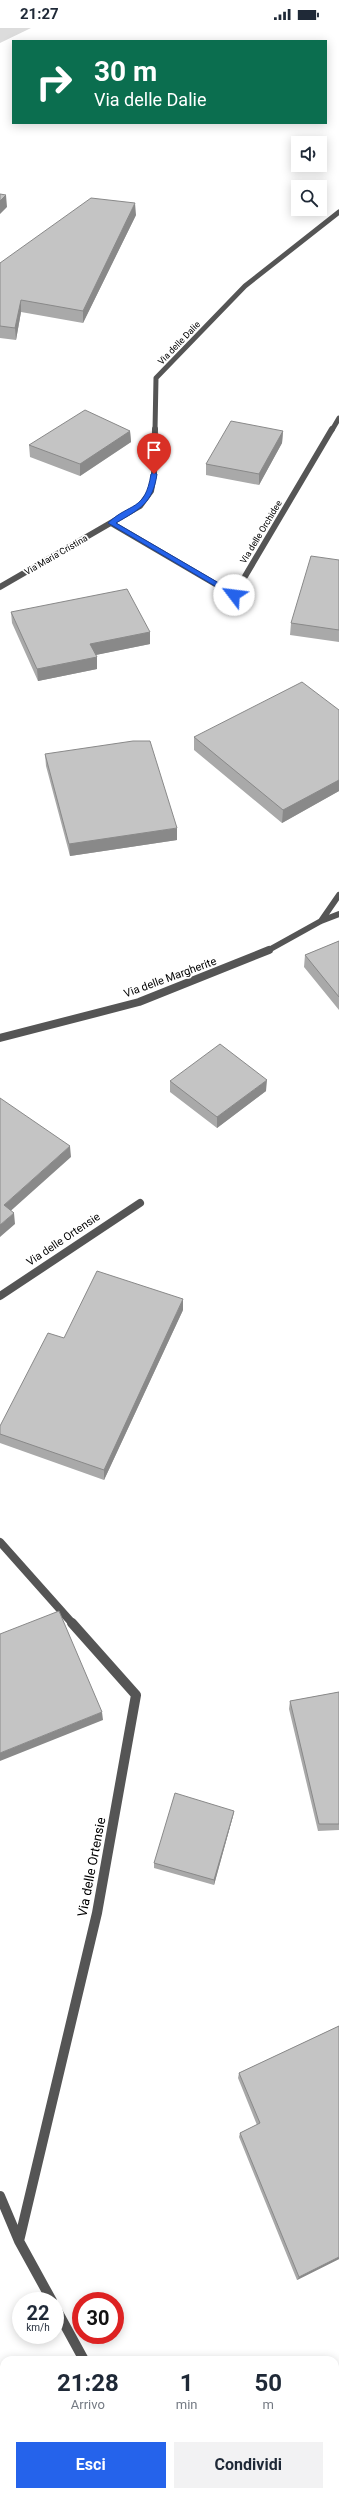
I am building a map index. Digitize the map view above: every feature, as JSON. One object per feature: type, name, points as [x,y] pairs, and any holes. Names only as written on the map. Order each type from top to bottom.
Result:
[{"type":"street","name":"Via delle Dalie","points":[[111,523],[140,506],[151,491],[154,474],[156,378],[246,286],[339,212]]},
{"type":"street","name":"Via delle Orchidee","points":[[111,523],[234,595],[339,418]]},
{"type":"street","name":"Via Maria Cristina","points":[[0,587],[111,523]]},
{"type":"street","points":[[321,921],[339,895]]},
{"type":"street","name":"Via delle Margherite","points":[[0,1038],[139,1002],[258,954],[321,921],[339,914]]},
{"type":"street","name":"Via delle Ortensie","points":[[0,1296],[140,1202]]},
{"type":"street","name":"Via delle Ortensie","points":[[0,1542],[136,1695],[96,1913],[19,2242]]},
{"type":"street","points":[[0,2196],[19,2242],[47,2292]]},
{"type":"street","points":[[64,2323],[82,2356]]},
{"type":"shaded area","points":[[0,28],[31,28],[0,43]]},
{"type":"building","points":[[0,194],[6,195],[0,201]]},
{"type":"building","points":[[91,198],[135,203],[83,311],[21,300],[15,328],[0,326],[0,263]]},
{"type":"building","points":[[85,410],[130,431],[80,464],[29,445]]},
{"type":"building","points":[[231,421],[283,431],[259,474],[206,464]]},
{"type":"building","points":[[311,556],[339,560],[339,630],[291,623]]},
{"type":"building","points":[[127,589],[150,632],[90,644],[97,657],[37,669],[11,612]]},
{"type":"building","points":[[302,682],[339,710],[339,780],[283,810],[194,737]]},
{"type":"building","points":[[133,741],[150,741],[177,828],[69,844],[45,754]]},
{"type":"building","points":[[339,941],[339,997],[305,955]]},
{"type":"building","points":[[220,1044],[267,1080],[217,1117],[170,1081]]},
{"type":"building","points":[[0,1098],[70,1146],[4,1205],[14,1213],[0,1225]]},
{"type":"building","points":[[97,1271],[183,1299],[104,1470],[0,1434],[0,1426],[48,1333],[64,1338]]},
{"type":"building","points":[[59,1611],[102,1712],[0,1753],[0,1634]]},
{"type":"building","points":[[339,1692],[339,1824],[319,1824],[290,1701]]},
{"type":"building","points":[[175,1793],[234,1811],[214,1880],[154,1863]]},
{"type":"building","points":[[339,2026],[339,2257],[299,2277],[240,2133],[260,2123],[239,2073]]},
{"type":"route","points":[[154,474],[151,491],[140,506],[111,523],[234,595]]}]
